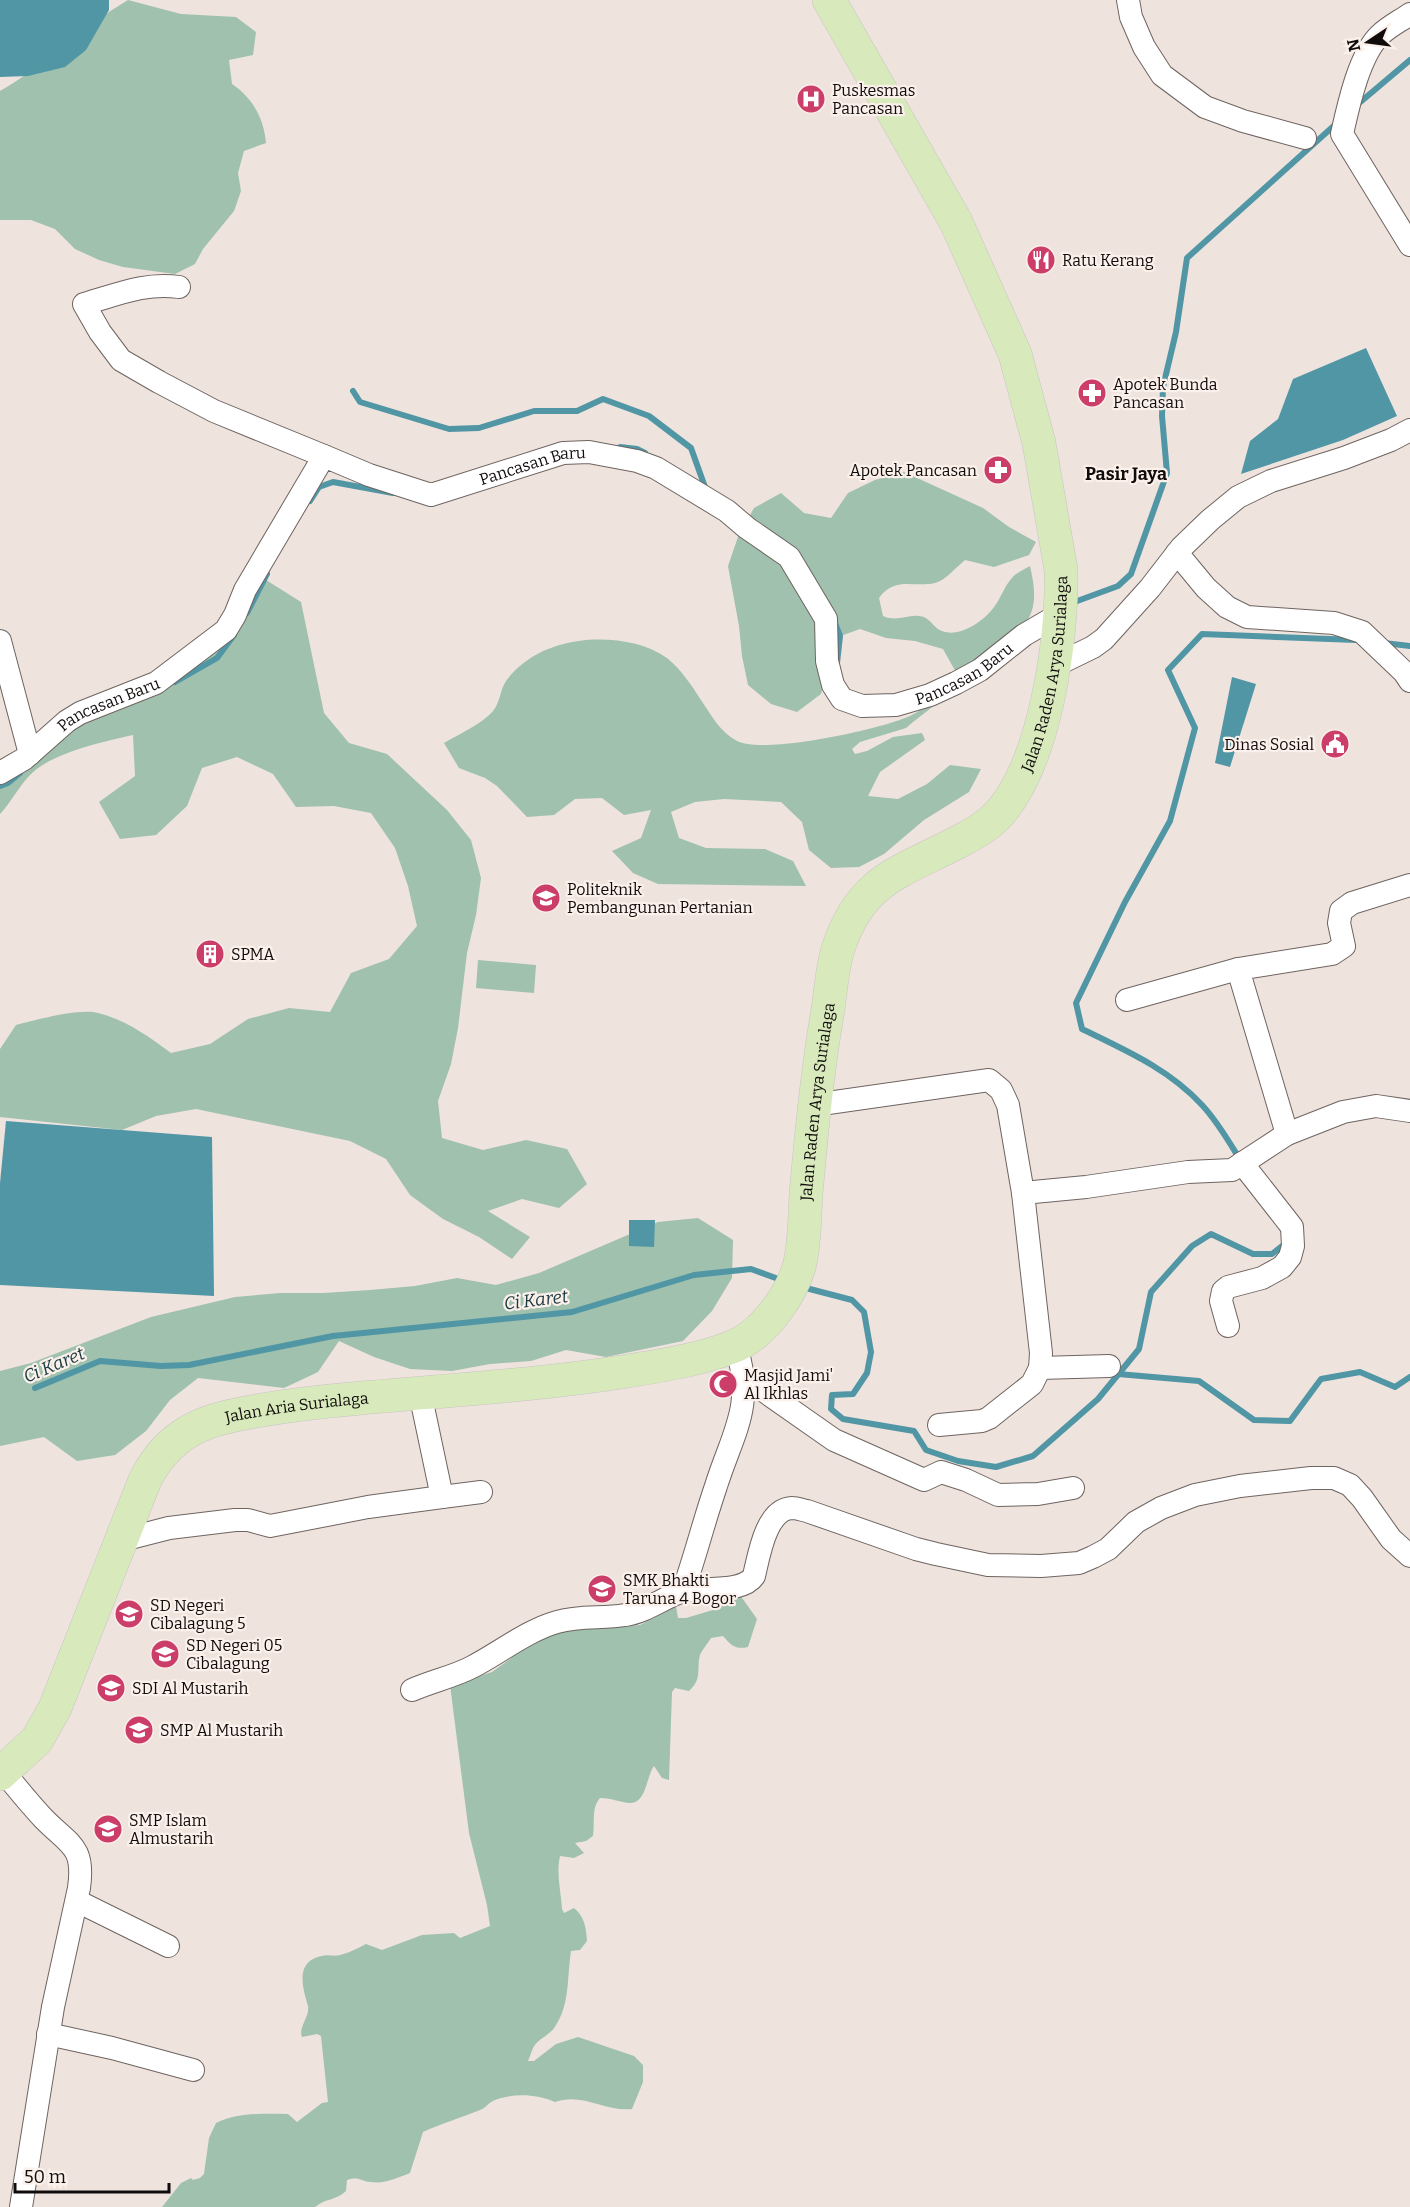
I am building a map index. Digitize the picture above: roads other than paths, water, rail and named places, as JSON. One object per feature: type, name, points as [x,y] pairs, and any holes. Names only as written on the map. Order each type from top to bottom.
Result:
[{"type":"main road","name":"Jalan Raden Arya Surialaga","points":[[782,1301],[799,1267],[814,1105],[836,954],[848,921],[869,892],[894,872],[918,863],[976,832],[997,816],[1016,789],[1045,708],[1054,666],[1060,591],[1039,443],[1015,354],[956,222],[829,0]]},
{"type":"main road","name":"Jalan Aria Surialaga","points":[[1,1772],[37,1740],[55,1708],[145,1480],[154,1462],[170,1444],[206,1423],[239,1414],[307,1402],[506,1387],[593,1376],[705,1356],[736,1346],[758,1331],[771,1318],[782,1301]]},
{"type":"street","points":[[1128,0],[1131,17],[1144,47],[1162,75],[1205,107],[1243,121],[1305,138]]},
{"type":"street","points":[[1410,14],[1378,36],[1358,76],[1342,134],[1410,245]]},
{"type":"street","points":[[179,287],[161,284],[145,286],[84,304],[100,332],[121,360],[214,411],[324,456]]},
{"type":"street","points":[[1054,666],[1093,647],[1104,639],[1150,588],[1177,553],[1210,520],[1238,497],[1271,481],[1344,458],[1410,430]]},
{"type":"street","name":"Pancasan Baru","points":[[0,773],[30,754],[74,717],[156,683],[226,630],[245,590],[324,456],[431,495],[563,453],[589,452],[637,461],[656,468],[727,511],[789,557],[826,619],[827,661],[833,685],[842,699],[862,706],[896,705],[930,695],[980,670],[1024,635],[1060,591]]},
{"type":"street","points":[[1177,553],[1206,588],[1227,607],[1247,617],[1334,623],[1362,632],[1407,676]]},
{"type":"street","points":[[0,641],[30,754]]},
{"type":"street","points":[[1127,1000],[1238,969],[1332,954],[1344,946],[1339,923],[1341,911],[1352,903],[1410,885]]},
{"type":"street","points":[[1238,969],[1287,1134]]},
{"type":"street","points":[[814,1105],[988,1080],[1001,1090],[1008,1105],[1023,1193],[1041,1353],[1040,1368],[1032,1384],[989,1418],[982,1421],[939,1425]]},
{"type":"street","points":[[1023,1193],[1228,1169],[1287,1134],[1343,1112],[1376,1106],[1410,1111]]},
{"type":"street","points":[[1228,1169],[1292,1227],[1293,1246],[1285,1265],[1252,1281],[1228,1287],[1222,1293],[1221,1301],[1228,1326]]},
{"type":"street","points":[[683,1592],[717,1483],[740,1424],[745,1383],[736,1346]]},
{"type":"street","points":[[1040,1368],[1109,1366]]},
{"type":"street","points":[[745,1383],[756,1386],[834,1440],[924,1480],[941,1472],[966,1480],[998,1495],[1032,1494],[1073,1488]]},
{"type":"street","points":[[420,1393],[442,1497]]},
{"type":"street","points":[[412,1690],[468,1669],[530,1633],[557,1622],[584,1617],[627,1615],[683,1592],[734,1587],[750,1582],[754,1576],[768,1526],[778,1513],[792,1508],[807,1511],[916,1550],[988,1564],[1041,1566],[1079,1563],[1093,1557],[1108,1549],[1136,1522],[1161,1508],[1195,1495],[1230,1487],[1311,1478],[1334,1478],[1350,1485],[1391,1539],[1410,1556]]},
{"type":"street","points":[[122,1540],[169,1528],[235,1520],[248,1520],[270,1526],[368,1507],[481,1492]]},
{"type":"street","points":[[1,1772],[42,1817],[70,1841],[78,1855],[81,1875],[48,2034],[21,2207]]},
{"type":"street","points":[[76,1901],[168,1946]]},
{"type":"street","points":[[48,2034],[112,2048],[193,2070]]},
{"type":"water","points":[[0,0],[109,0],[109,10],[86,50],[65,67],[28,76],[0,77]]},
{"type":"water","points":[[1366,348],[1397,416],[1343,440],[1241,474],[1250,441],[1278,419],[1293,379]]},
{"type":"water","points":[[1232,677],[1256,684],[1230,767],[1215,763]]},
{"type":"water","points":[[6,1121],[212,1137],[214,1296],[0,1285],[0,1183]]},
{"type":"water","points":[[629,1220],[655,1220],[654,1247],[629,1246]]},
{"type":"waterway","points":[[1358,104],[1410,60]]},
{"type":"waterway","points":[[1069,604],[1118,586],[1131,574],[1167,473],[1162,416],[1163,387],[1176,332],[1187,258],[1337,123]]},
{"type":"waterway","points":[[353,391],[360,402],[449,429],[479,428],[534,411],[577,411],[603,399],[649,416],[691,448],[705,487]]},
{"type":"waterway","points":[[620,447],[637,449],[645,453]]},
{"type":"waterway","points":[[310,501],[319,487],[333,482],[393,493]]},
{"type":"waterway","points":[[247,613],[267,574]]},
{"type":"waterway","points":[[835,623],[840,636],[837,663]]},
{"type":"waterway","points":[[1239,1158],[1207,1111],[1189,1092],[1146,1061],[1082,1029],[1076,1003],[1125,902],[1170,821],[1195,728],[1168,670],[1202,634],[1356,640]]},
{"type":"waterway","points":[[175,682],[217,658],[234,635]]},
{"type":"waterway","points":[[1384,643],[1410,646]]},
{"type":"waterway","points":[[0,786],[8,783],[20,773]]},
{"type":"waterway","points":[[802,1287],[852,1300],[864,1312],[871,1352],[867,1373],[853,1394],[832,1395],[831,1409],[843,1419],[914,1431],[926,1450],[958,1461],[996,1467],[1033,1456],[1098,1399],[1139,1349],[1151,1292],[1192,1246],[1211,1234],[1253,1254],[1272,1254],[1287,1242]]},
{"type":"waterway","name":"Ci Karet","points":[[35,1388],[100,1361],[161,1366],[189,1365],[333,1336],[572,1312],[694,1275],[751,1269],[784,1281]]},
{"type":"waterway","points":[[1118,1374],[1199,1381],[1254,1420],[1290,1421],[1321,1379],[1360,1372],[1395,1387],[1410,1377]]},
{"type":"place","name":"Puskesmas Pancasan","points":[[811,99]]},
{"type":"place","name":"Ratu Kerang","points":[[1041,260]]},
{"type":"place","name":"Apotek Bunda Pancasan","points":[[1092,393]]},
{"type":"place","name":"Apotek Pancasan","points":[[998,470]]},
{"type":"place","name":"Dinas Sosial","points":[[1335,744]]},
{"type":"place","name":"Politeknik Pembangunan Pertanian","points":[[546,898]]},
{"type":"place","name":"SPMA","points":[[210,954]]},
{"type":"place","name":"Masjid Jami' Al Ikhlas","points":[[723,1384]]},
{"type":"place","name":"SMK Bhakti Taruna 4 Bogor","points":[[602,1589]]},
{"type":"place","name":"SD Negeri Cibalagung 5","points":[[129,1614]]},
{"type":"place","name":"SD Negeri 05 Cibalagung","points":[[165,1654]]},
{"type":"place","name":"SDI Al Mustarih","points":[[111,1688]]},
{"type":"place","name":"SMP Al Mustarih","points":[[139,1730]]},
{"type":"place","name":"SMP Islam Almustarih","points":[[108,1829]]},
{"type":"district","name":"Pasir Jaya","points":[[1126,474]]}]
